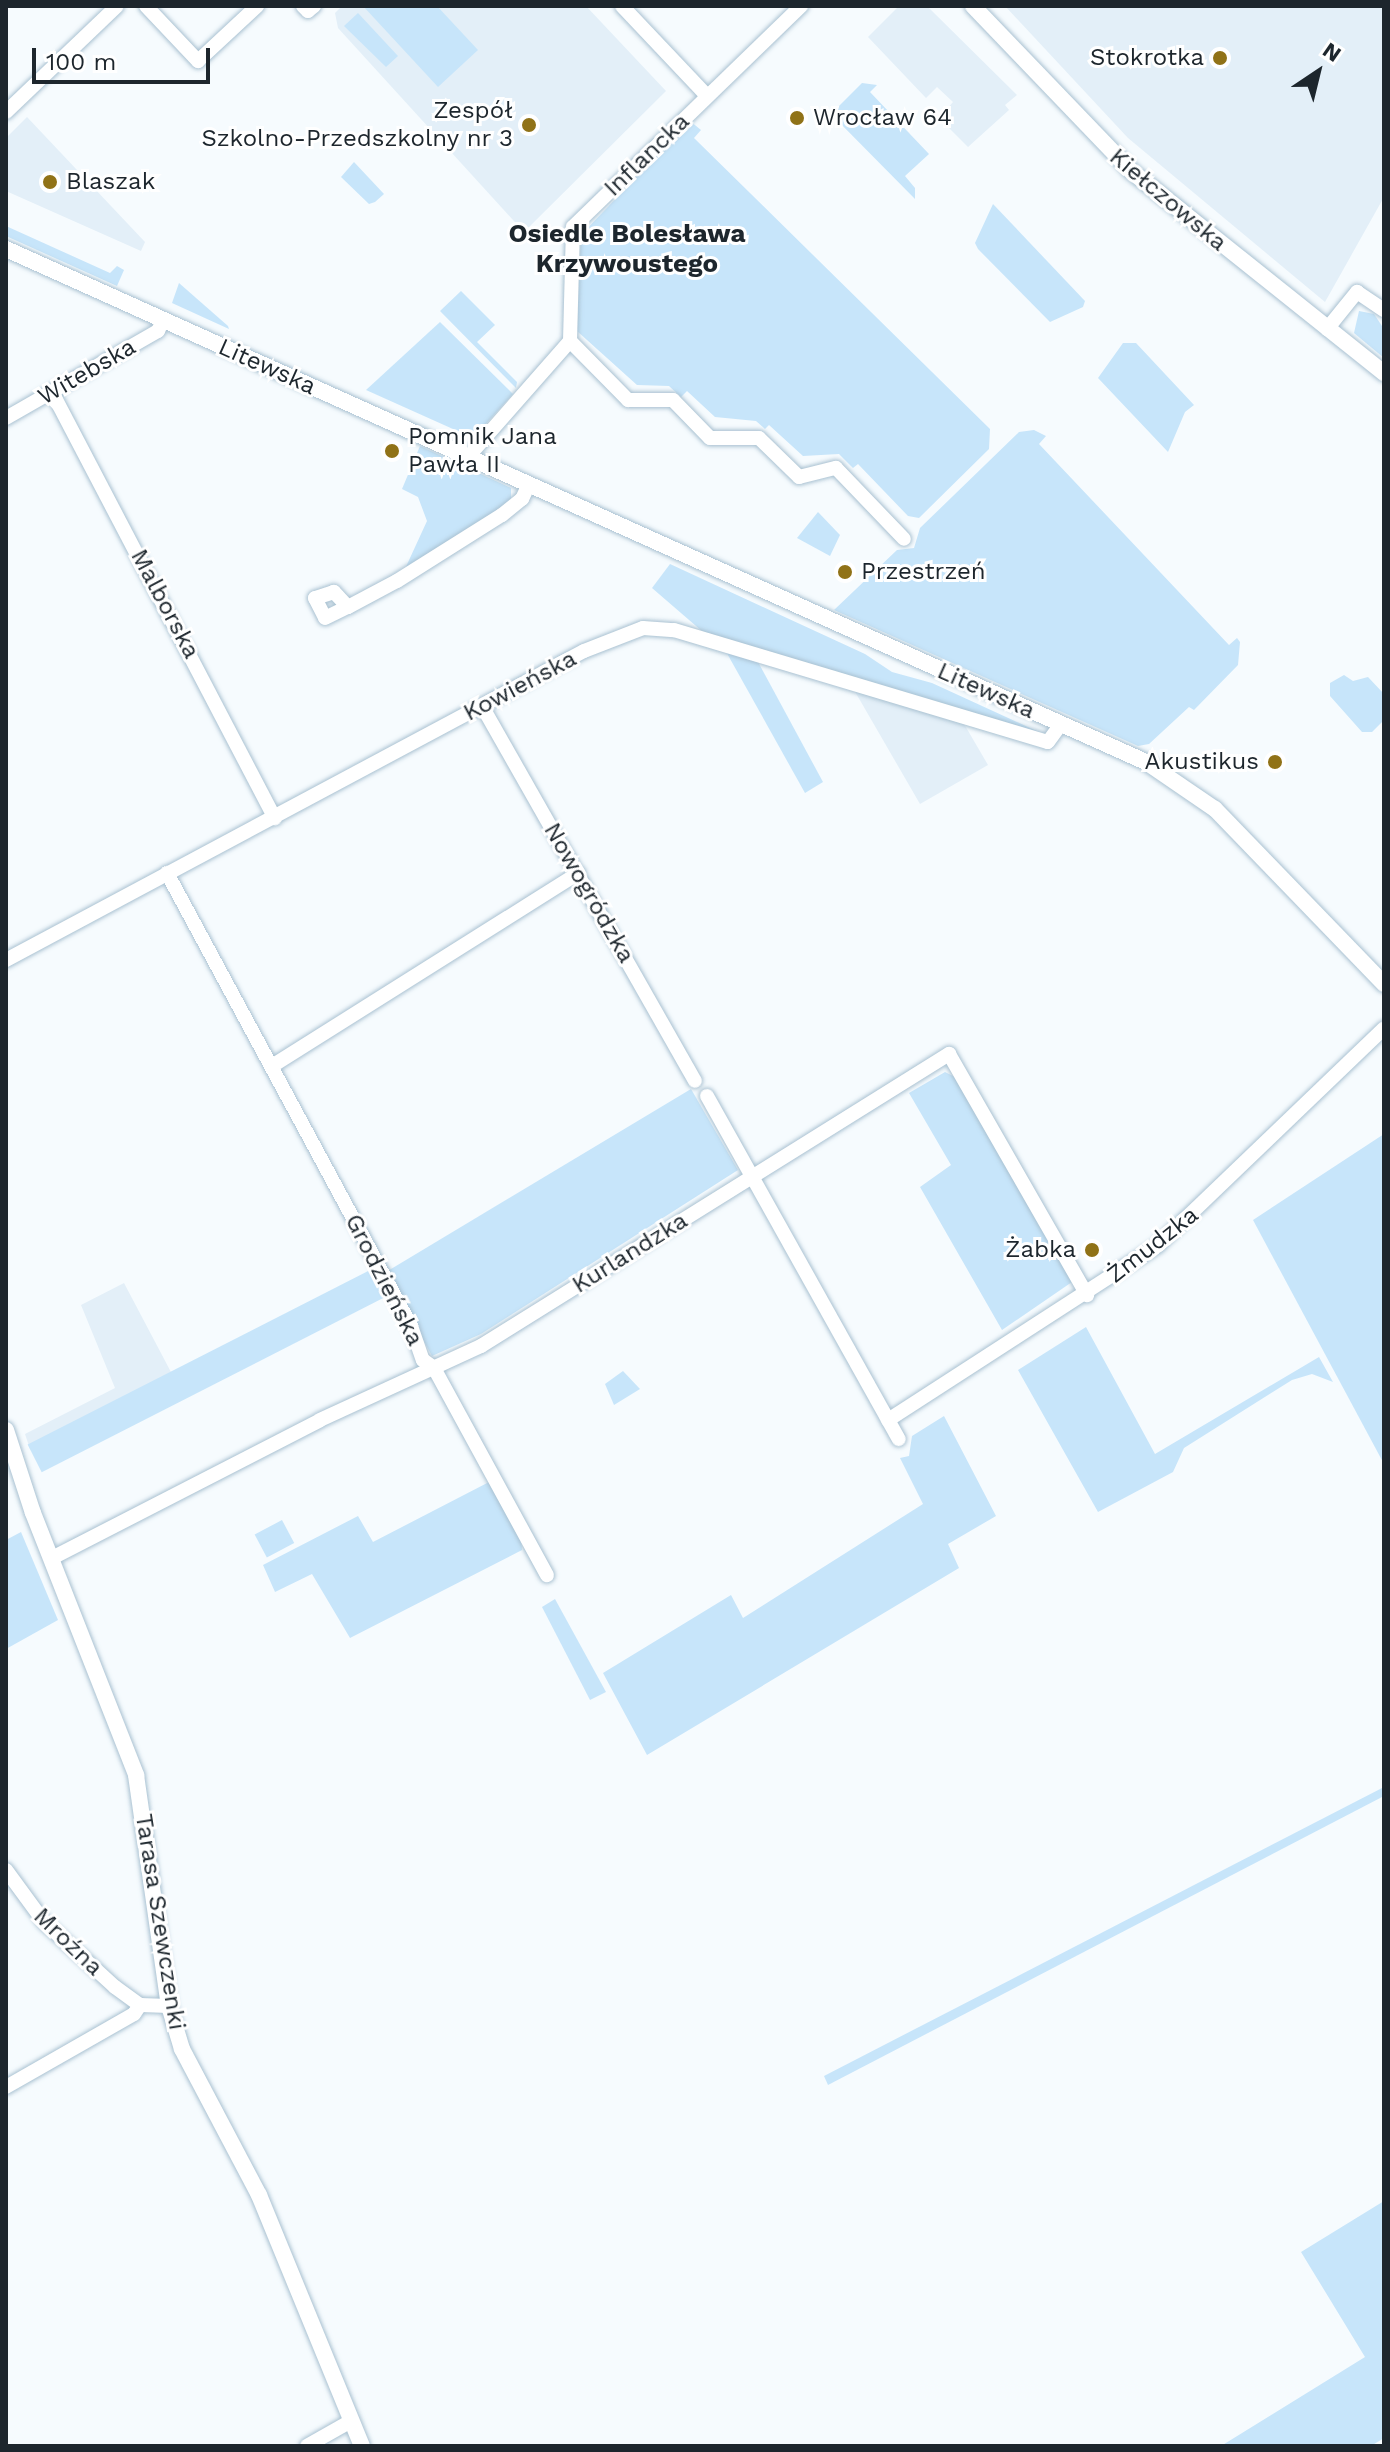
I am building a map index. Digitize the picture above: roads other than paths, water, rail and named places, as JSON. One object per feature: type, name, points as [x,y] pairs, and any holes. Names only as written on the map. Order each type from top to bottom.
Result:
[{"type":"street","points":[[6,112],[117,6]]},
{"type":"street","points":[[146,6],[198,61],[257,6]]},
{"type":"street","points":[[303,6],[308,11],[314,6]]},
{"type":"street","name":"Inflancka","points":[[622,6],[707,96]]},
{"type":"street","name":"Inflancka","points":[[570,341],[573,227],[801,6]]},
{"type":"street","name":"Kiełczowska","points":[[973,6],[1110,153],[1384,373]]},
{"type":"street","name":"Litewska","points":[[6,249],[1146,762],[1215,809],[1384,984]]},
{"type":"street","points":[[1327,329],[1357,292],[1384,310]]},
{"type":"street","name":"Witebska","points":[[6,418],[158,331],[163,320]]},
{"type":"street","points":[[468,457],[570,341],[628,400],[673,400],[710,438],[759,438],[799,477],[836,468],[904,539]]},
{"type":"street","name":"Malborska","points":[[52,392],[275,818]]},
{"type":"street","points":[[348,607],[456,548],[522,499],[529,484]]},
{"type":"street","name":"Kowieńska","points":[[6,960],[596,645],[648,628],[674,630],[1048,742],[1061,724]]},
{"type":"street","name":"Nowogródzka","points":[[482,706],[695,1081]]},
{"type":"street","name":"Grodzieńska","points":[[167,873],[411,1326],[423,1360],[434,1368],[547,1575]]},
{"type":"street","points":[[272,1066],[578,873]]},
{"type":"street","name":"Żmudzka","points":[[888,1420],[1087,1295],[1199,1211],[1384,1028]]},
{"type":"street","name":"Kurlandzka","points":[[52,1558],[320,1420],[481,1346],[949,1054],[1087,1295]]},
{"type":"street","points":[[707,1096],[899,1439]]},
{"type":"street","name":"Tarasa Szewczenki","points":[[6,1430],[136,1775],[169,2006],[192,2073],[275,2231],[362,2446]]},
{"type":"street","name":"Mroźna","points":[[6,1870],[44,1922],[140,2005]]},
{"type":"street","points":[[6,2087],[134,2014],[140,2005],[169,2006]]},
{"type":"street","points":[[307,2446],[351,2421]]},
{"type":"place","name":"Stokrotka","points":[[1220,58]]},
{"type":"place","name":"Wrocław 64","points":[[797,118]]},
{"type":"place","name":"Zespół Szkolno-Przedszkolny nr 3","points":[[529,125]]},
{"type":"place","name":"Blaszak","points":[[50,182]]},
{"type":"place","name":"Pomnik Jana Pawła II","points":[[392,451]]},
{"type":"place","name":"Przestrzeń","points":[[845,572]]},
{"type":"place","name":"Akustikus","points":[[1275,762]]},
{"type":"place","name":"Żabka","points":[[1092,1250]]},
{"type":"district","name":"Osiedle Bolesława Krzywoustego","points":[[627,249]]}]
